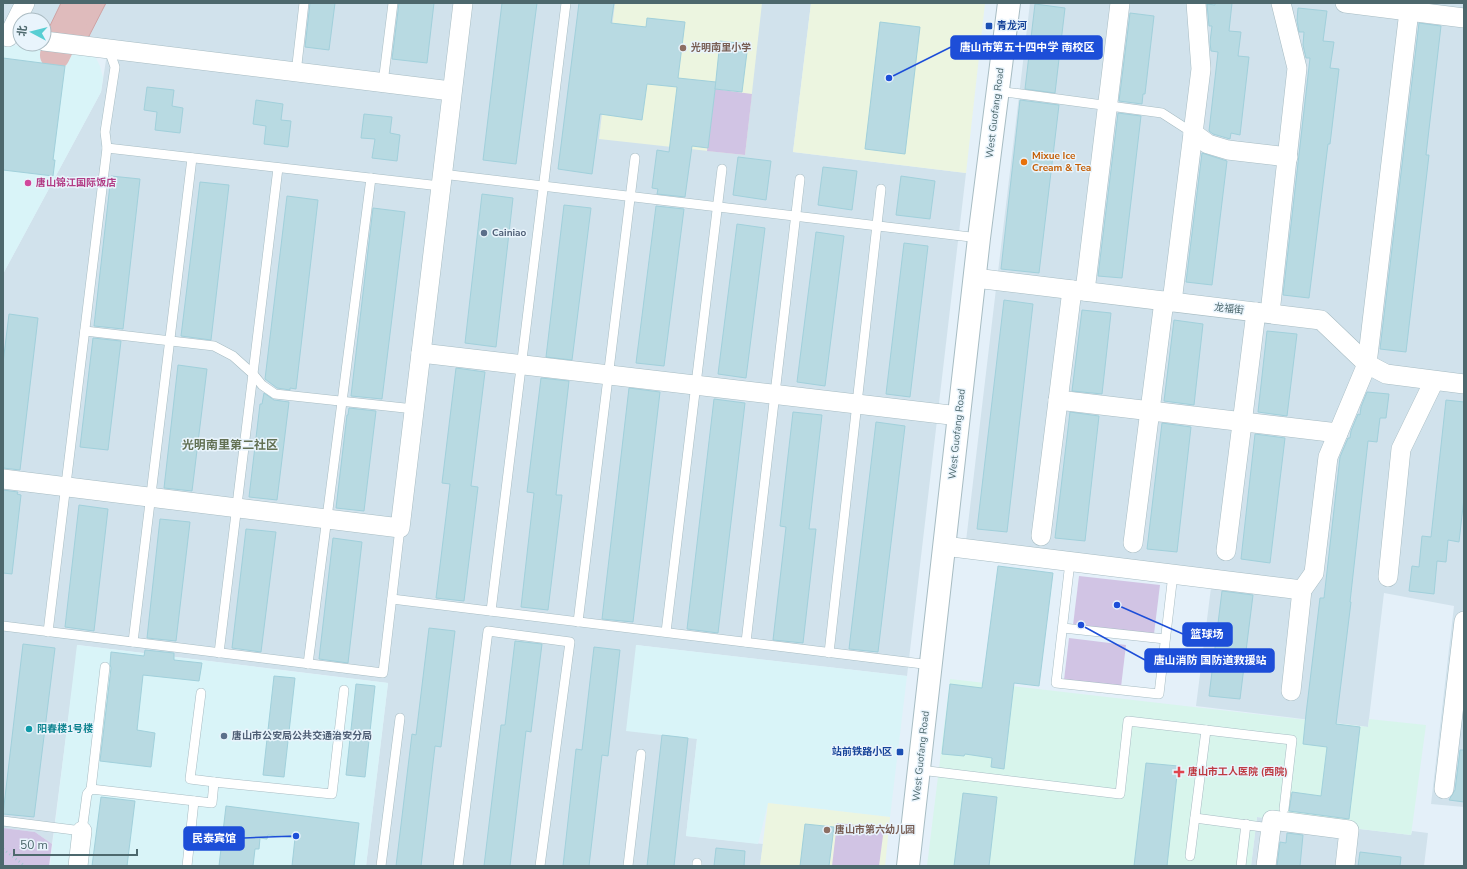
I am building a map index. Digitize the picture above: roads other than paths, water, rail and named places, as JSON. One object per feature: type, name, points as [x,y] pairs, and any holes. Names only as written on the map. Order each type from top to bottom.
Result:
[{"type":"street","points":[[10,37],[25,3]]},
{"type":"street","points":[[3,479],[400,528],[451,91],[463,3]]},
{"type":"street","name":"West Guofang Road","points":[[908,866],[920,770],[974,278],[1009,3]]},
{"type":"street","points":[[1041,536],[1058,400],[1079,290],[1108,105],[1120,3]]},
{"type":"street","points":[[1133,542],[1150,411],[1168,302],[1201,68],[1196,3]]},
{"type":"street","points":[[1226,551],[1243,422],[1263,313],[1288,157],[1298,68],[1281,3]]},
{"type":"street","points":[[1345,3],[1464,18]]},
{"type":"street","points":[[1291,691],[1302,590],[1314,573],[1328,457],[1367,364],[1409,11]]},
{"type":"street","points":[[52,43],[451,91]]},
{"type":"street","points":[[1193,133],[1208,144],[1228,150],[1288,157]]},
{"type":"street","name":"龙福街","points":[[974,278],[1321,320],[1367,364],[1386,374],[1464,384]]},
{"type":"street","points":[[421,353],[959,416]]},
{"type":"street","points":[[1388,576],[1401,449],[1434,381]]},
{"type":"street","points":[[1058,400],[1338,433]]},
{"type":"street","points":[[944,546],[1302,590]]},
{"type":"street","points":[[1444,789],[1464,621]]},
{"type":"street","points":[[1266,866],[1272,820],[1349,830],[1345,866]]},
{"type":"street","points":[[78,866],[82,831]]},
{"type":"lane","points":[[296,73],[304,3]]},
{"type":"lane","points":[[383,83],[393,3]]},
{"type":"lane","points":[[491,611],[566,3]]},
{"type":"lane","points":[[48,632],[107,148],[105,132],[115,67],[104,50]]},
{"type":"lane","points":[[998,91],[1162,113],[1193,133]]},
{"type":"lane","points":[[107,148],[371,178],[441,180],[544,186],[979,238]]},
{"type":"lane","points":[[133,642],[192,158]]},
{"type":"lane","points":[[578,622],[607,375],[635,158]]},
{"type":"lane","points":[[219,653],[278,168]]},
{"type":"lane","points":[[666,632],[722,169]]},
{"type":"lane","points":[[308,664],[371,178]]},
{"type":"lane","points":[[746,642],[800,179]]},
{"type":"lane","points":[[829,653],[881,189]]},
{"type":"lane","points":[[85,331],[214,346],[233,356],[262,384],[275,394],[414,409]]},
{"type":"lane","points":[[3,626],[383,673],[400,528]]},
{"type":"lane","points":[[1070,562],[1056,683],[1159,694],[1173,574]]},
{"type":"lane","points":[[392,598],[931,665]]},
{"type":"lane","points":[[1063,628],[1165,639]]},
{"type":"lane","points":[[458,866],[488,631],[570,642],[540,866]]},
{"type":"lane","points":[[3,821],[82,831],[87,794],[90,789],[106,667]]},
{"type":"lane","points":[[201,693],[190,779],[332,794],[344,690]]},
{"type":"lane","points":[[381,866],[400,718]]},
{"type":"lane","points":[[920,770],[1120,794],[1128,721],[1292,740],[1284,809]]},
{"type":"lane","points":[[1190,856],[1206,730]]},
{"type":"lane","points":[[628,866],[641,754]]},
{"type":"lane","points":[[90,789],[212,803],[214,782]]},
{"type":"lane","points":[[187,866],[194,801]]},
{"type":"lane","points":[[1195,818],[1270,828]]},
{"type":"lane","points":[[1241,866],[1246,824]]},
{"type":"waterway","points":[[55,55],[80,3]]},
{"type":"place","name":"青龙河","points":[[989,26]]},
{"type":"place","name":"光明南里小学","points":[[683,48]]},
{"type":"place","name":"唐山市第五十四中学 南校区","points":[[889,78]]},
{"type":"place","name":"Mixue Ice Cream & Tea","points":[[1024,162]]},
{"type":"place","name":"唐山锦江国际饭店","points":[[28,183]]},
{"type":"place","name":"Cainiao","points":[[484,233]]},
{"type":"place","name":"篮球场","points":[[1117,605]]},
{"type":"place","name":"唐山消防 国防道救援站","points":[[1081,625]]},
{"type":"place","name":"阳春楼1号楼","points":[[29,729]]},
{"type":"place","name":"唐山市公安局公共交通治安分局","points":[[224,736]]},
{"type":"place","name":"站前铁路小区","points":[[900,752]]},
{"type":"place","name":"唐山市工人医院 (西院)","points":[[1179,772]]},
{"type":"place","name":"唐山市第六幼儿园","points":[[827,830]]},
{"type":"place","name":"民泰宾馆","points":[[296,836]]},
{"type":"district","name":"光明南里第二社区","points":[[230,445]]}]
